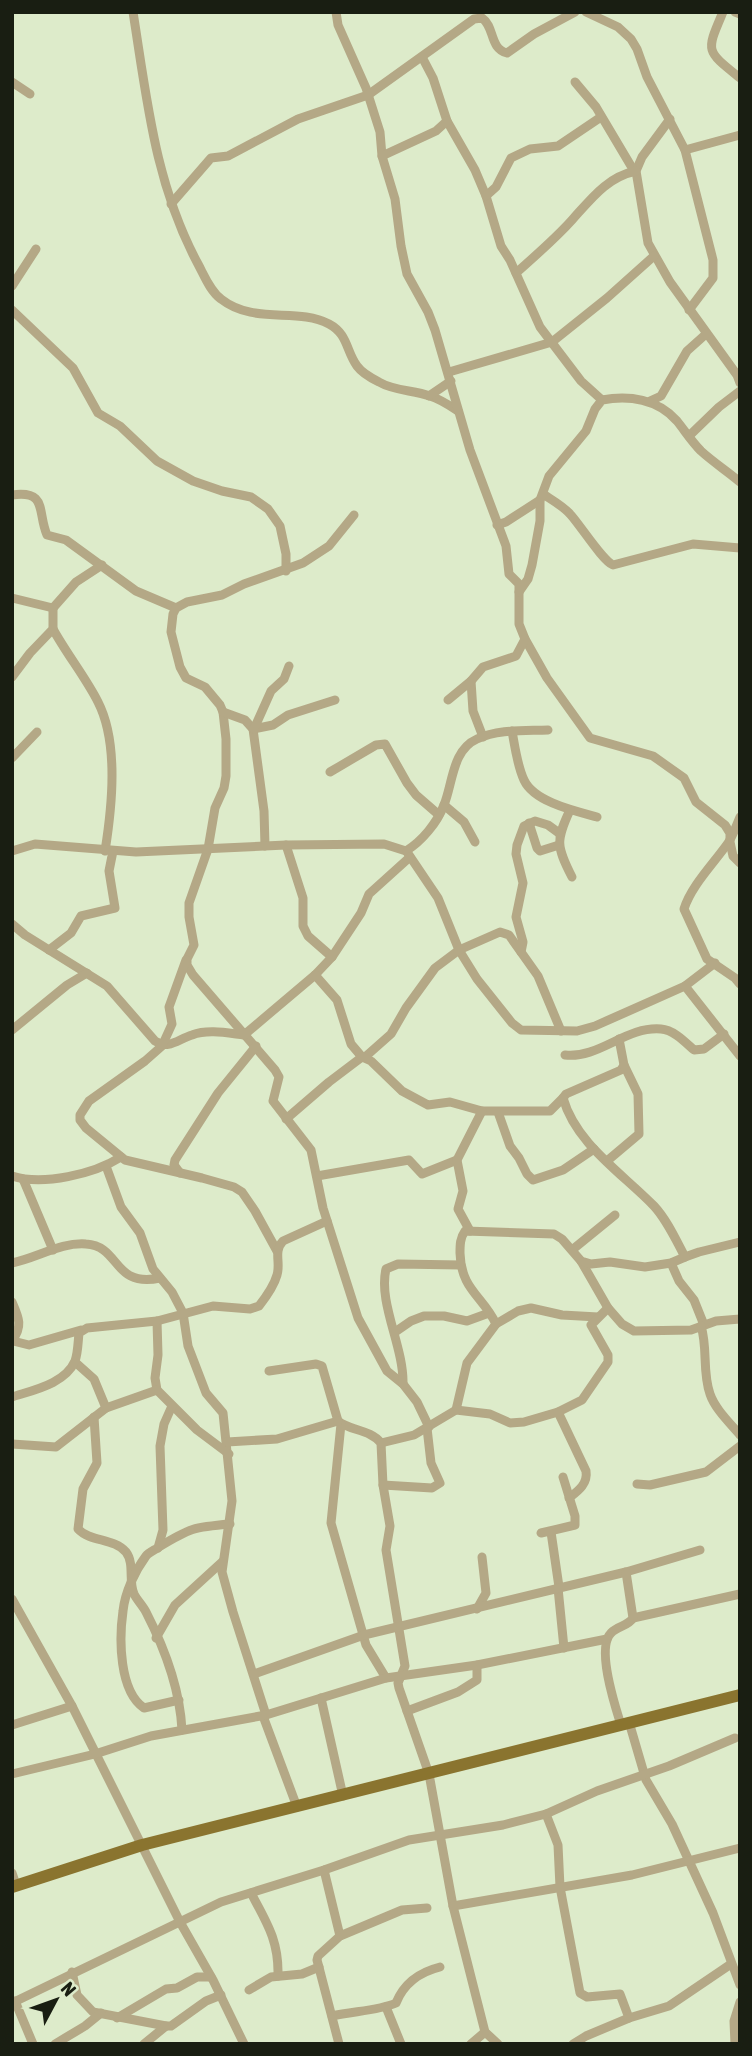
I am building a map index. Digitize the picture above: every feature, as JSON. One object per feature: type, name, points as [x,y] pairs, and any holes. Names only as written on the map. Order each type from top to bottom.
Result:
[{"type":"main road","points":[[14,1882],[142,1845],[740,1695]]},
{"type":"street","points":[[133,12],[156,149],[170,204],[213,291],[220,299],[252,313],[317,319],[329,324],[346,339],[353,359],[362,372],[391,388],[429,396],[458,411]]},
{"type":"street","points":[[336,12],[338,25],[368,95],[380,132],[382,156],[394,199],[407,274],[428,312],[450,377],[458,411],[506,546],[509,574],[519,584],[519,624],[534,659],[590,738],[653,756],[684,778],[701,808],[725,825],[730,833],[733,856],[740,863]]},
{"type":"street","points":[[170,204],[211,158],[228,156],[299,119],[368,95],[474,19],[482,18],[488,22],[495,44],[502,52],[507,53],[534,33],[575,12]]},
{"type":"street","points":[[586,12],[618,27],[631,39],[647,77],[685,150],[713,260],[713,278],[689,310]]},
{"type":"street","points":[[723,12],[713,33],[712,52],[722,65],[740,78]]},
{"type":"street","points":[[735,12],[740,14]]},
{"type":"street","points":[[422,57],[433,78],[447,121],[486,196],[502,246],[540,327],[587,388],[601,400]]},
{"type":"street","points":[[12,82],[30,94]]},
{"type":"street","points":[[575,82],[591,100],[635,171],[644,226],[654,256],[740,383]]},
{"type":"street","points":[[486,196],[496,187],[511,158],[530,149],[558,146],[601,117]]},
{"type":"street","points":[[516,273],[566,226],[600,189],[616,178],[635,171],[670,119]]},
{"type":"street","points":[[382,156],[436,131],[447,121]]},
{"type":"street","points":[[685,150],[740,135]]},
{"type":"street","points":[[12,286],[36,248]]},
{"type":"street","points":[[429,396],[450,377],[552,342],[654,256]]},
{"type":"street","points":[[12,310],[73,368],[98,414],[120,426],[156,461],[193,481],[251,497],[268,509],[280,526],[286,554],[286,571]]},
{"type":"street","points":[[536,348],[540,327]]},
{"type":"street","points":[[650,401],[661,396],[687,351],[706,334]]},
{"type":"street","points":[[689,436],[740,391]]},
{"type":"street","points":[[519,592],[528,579],[542,497],[549,476],[586,431],[594,409],[601,400],[614,398],[650,401],[659,405],[674,418],[700,449],[740,482]]},
{"type":"street","points":[[12,495],[26,493],[34,496],[40,505],[47,535],[66,540],[136,590],[176,608]]},
{"type":"street","points":[[497,525],[506,522],[542,497]]},
{"type":"street","points":[[542,497],[567,511],[604,558],[613,565],[693,544],[740,548]]},
{"type":"street","points":[[12,1302],[20,1321],[13,1341],[29,1345],[99,1326],[157,1321],[213,1306],[250,1309],[259,1306],[277,1276],[277,1251],[242,1192],[234,1187],[145,1166],[121,1157],[86,1128],[80,1115],[89,1101],[162,1046],[172,1024],[169,1007],[194,945],[188,917],[189,903],[208,849],[215,808],[224,788],[226,776],[223,712],[212,694],[205,687],[186,678],[180,667],[171,632],[176,608],[187,602],[222,595],[244,583],[286,571],[303,563],[328,546],[354,515]]},
{"type":"street","points":[[49,950],[71,933],[81,916],[115,908],[109,871],[112,803],[107,729],[97,699],[53,629],[53,608],[76,582],[102,565]]},
{"type":"street","points":[[12,598],[53,608]]},
{"type":"street","points":[[12,677],[53,629]]},
{"type":"street","points":[[447,700],[471,681],[483,667],[516,656],[525,639]]},
{"type":"street","points":[[265,846],[264,811],[254,729],[271,691],[284,679],[289,666]]},
{"type":"street","points":[[471,681],[474,710],[483,737]]},
{"type":"street","points":[[254,729],[335,700]]},
{"type":"street","points":[[223,712],[245,720],[254,729]]},
{"type":"street","points":[[12,924],[107,986],[162,1046],[200,1032],[244,1035],[315,975],[332,957],[361,913],[369,894],[408,854],[439,815],[456,762],[474,740],[512,731],[548,730]]},
{"type":"street","points":[[512,731],[524,781],[531,791],[570,810],[597,817]]},
{"type":"street","points":[[12,758],[37,732]]},
{"type":"street","points":[[330,772],[376,745],[385,744],[416,795],[439,815]]},
{"type":"street","points":[[444,805],[464,822],[475,842]]},
{"type":"street","points":[[570,810],[559,833],[559,845],[572,877]]},
{"type":"street","points":[[738,979],[707,958],[684,908],[688,895],[730,842],[740,817]]},
{"type":"street","points":[[521,952],[523,942],[516,917],[523,883],[516,855],[522,830],[529,824],[541,821],[559,833]]},
{"type":"street","points":[[529,824],[540,851],[559,845]]},
{"type":"street","points":[[12,851],[35,844],[136,852],[286,845],[384,844],[408,854],[438,898],[459,950],[477,979],[512,1023],[521,1030],[577,1031],[595,1026],[685,986],[715,963]]},
{"type":"street","points":[[286,845],[303,898],[303,926],[308,936],[332,957]]},
{"type":"street","points":[[286,1119],[328,1082],[391,1034],[435,968],[459,950],[500,932],[509,934],[538,976],[561,1031]]},
{"type":"street","points":[[187,958],[187,965],[193,975],[256,1046],[279,1077],[273,1101],[311,1150],[327,1222],[358,1318],[387,1371],[403,1384],[417,1402],[428,1427],[431,1463],[440,1483],[432,1488],[383,1485]]},
{"type":"street","points":[[12,1030],[67,985],[88,972]]},
{"type":"street","points":[[315,975],[337,1000],[351,1044],[402,1091],[428,1105],[450,1102],[482,1111],[551,1111],[566,1094],[621,1070],[624,1065]]},
{"type":"street","points":[[685,986],[740,1056]]},
{"type":"street","points":[[565,1055],[590,1053],[619,1040],[661,1029],[673,1033],[694,1049],[701,1050],[724,1034]]},
{"type":"street","points":[[607,1161],[639,1134],[638,1094],[624,1065],[619,1040]]},
{"type":"street","points":[[180,1173],[174,1165],[175,1160],[218,1093],[256,1046]]},
{"type":"street","points":[[564,1098],[566,1108],[594,1149],[656,1208],[685,1257]]},
{"type":"street","points":[[470,1231],[458,1209],[463,1191],[457,1160],[482,1111]]},
{"type":"street","points":[[498,1112],[509,1146],[533,1180],[563,1170],[594,1149]]},
{"type":"street","points":[[12,1175],[23,1179],[58,1177],[106,1166],[121,1157]]},
{"type":"street","points":[[317,1176],[409,1160],[422,1174],[457,1160]]},
{"type":"street","points":[[106,1166],[121,1207],[141,1233],[150,1262],[172,1292],[183,1313],[188,1346],[206,1393],[223,1413],[232,1501],[222,1562],[227,1593],[265,1716],[297,1807]]},
{"type":"street","points":[[23,1179],[53,1250]]},
{"type":"street","points":[[572,1250],[615,1215]]},
{"type":"street","points":[[277,1251],[284,1241],[327,1222]]},
{"type":"street","points":[[496,1324],[474,1295],[461,1265],[462,1235],[470,1231],[554,1234],[581,1261],[608,1308],[622,1324],[634,1331],[691,1329],[716,1321],[740,1319]]},
{"type":"street","points":[[581,1261],[645,1267],[671,1263],[699,1252],[740,1242]]},
{"type":"street","points":[[12,1263],[53,1250],[88,1244],[109,1253],[119,1269],[126,1274],[147,1280],[160,1278]]},
{"type":"street","points":[[671,1263],[679,1281],[694,1300],[702,1326],[710,1393],[715,1404],[740,1435]]},
{"type":"street","points":[[403,1384],[403,1366],[383,1280],[388,1267],[398,1264],[461,1265]]},
{"type":"street","points":[[456,1410],[467,1363],[496,1324],[518,1311],[531,1308],[598,1317]]},
{"type":"street","points":[[381,1443],[414,1436],[456,1410],[490,1414],[510,1423],[524,1422],[558,1412],[582,1400],[608,1362],[608,1355],[592,1328],[592,1322],[608,1308]]},
{"type":"street","points":[[395,1332],[424,1316],[444,1316],[467,1321],[489,1313]]},
{"type":"street","points":[[157,1321],[157,1390],[229,1454]]},
{"type":"street","points":[[12,1397],[43,1387],[65,1374],[75,1362],[81,1330]]},
{"type":"street","points":[[75,1362],[94,1378],[106,1408]]},
{"type":"street","points":[[269,1371],[316,1364],[322,1366],[340,1422],[331,1523],[366,1646],[386,1678]]},
{"type":"street","points":[[12,1444],[56,1447],[106,1408],[157,1390]]},
{"type":"street","points":[[158,1548],[163,1530],[160,1446],[164,1424],[172,1406]]},
{"type":"street","points":[[558,1412],[587,1478],[569,1498]]},
{"type":"street","points":[[94,1417],[97,1462],[83,1489],[78,1529],[113,1543],[124,1550],[131,1560],[134,1593],[146,1611],[179,1700],[182,1730]]},
{"type":"street","points":[[227,1442],[277,1439],[340,1422],[366,1432],[381,1443],[383,1485],[390,1526],[386,1550],[405,1666],[399,1688],[429,1774],[453,1906],[485,2032],[498,2044]]},
{"type":"street","points":[[637,1484],[650,1485],[706,1472],[740,1447]]},
{"type":"street","points":[[541,1533],[575,1525],[563,1477]]},
{"type":"street","points":[[179,1700],[144,1708],[129,1691],[123,1664],[123,1609],[131,1580],[147,1555],[184,1531],[230,1524]]},
{"type":"street","points":[[551,1532],[564,1648]]},
{"type":"street","points":[[254,1674],[364,1635],[626,1572],[700,1550]]},
{"type":"street","points":[[477,1609],[486,1593],[482,1557]]},
{"type":"street","points":[[156,1637],[175,1605],[222,1562]]},
{"type":"street","points":[[626,1572],[633,1618],[629,1624],[611,1633],[607,1639],[606,1663],[612,1695],[644,1773],[672,1824],[713,1913],[740,1985]]},
{"type":"street","points":[[633,1618],[740,1594]]},
{"type":"street","points":[[12,1599],[72,1706],[244,2044]]},
{"type":"street","points":[[12,1774],[95,1754],[151,1736],[265,1716],[386,1678],[477,1665],[607,1639]]},
{"type":"street","points":[[407,1711],[458,1692],[477,1680],[477,1665]]},
{"type":"street","points":[[321,1698],[342,1796]]},
{"type":"street","points":[[12,1725],[72,1706]]},
{"type":"street","points":[[33,2044],[14,2002],[221,1902],[409,1840],[546,1814],[735,1738]]},
{"type":"street","points":[[546,1814],[558,1844],[560,1887],[580,1993],[587,1997],[620,1994],[629,2018]]},
{"type":"street","points":[[453,1906],[632,1875],[740,1848]]},
{"type":"street","points":[[324,1870],[340,1936]]},
{"type":"street","points":[[251,1893],[276,1946],[278,1976]]},
{"type":"street","points":[[339,2044],[318,1956],[340,1936],[402,1910],[427,1908]]},
{"type":"street","points":[[250,1990],[262,1981],[278,1976],[302,1974],[319,1967]]},
{"type":"street","points":[[332,2016],[396,2003],[400,1992],[419,1974],[440,1967]]},
{"type":"street","points":[[573,2044],[629,2018],[669,2006],[735,1970]]},
{"type":"street","points":[[72,1972],[78,1997],[91,2011],[166,2026],[171,2026],[206,2001],[221,1995]]},
{"type":"street","points":[[117,2018],[166,1989],[177,1988],[197,1976],[211,1977]]},
{"type":"street","points":[[735,2044],[734,2021],[740,2002]]},
{"type":"street","points":[[386,2007],[401,2044]]},
{"type":"street","points":[[55,2044],[101,2013]]},
{"type":"street","points":[[144,2044],[154,2040],[166,2026]]},
{"type":"street","points":[[471,2044],[485,2032]]}]
